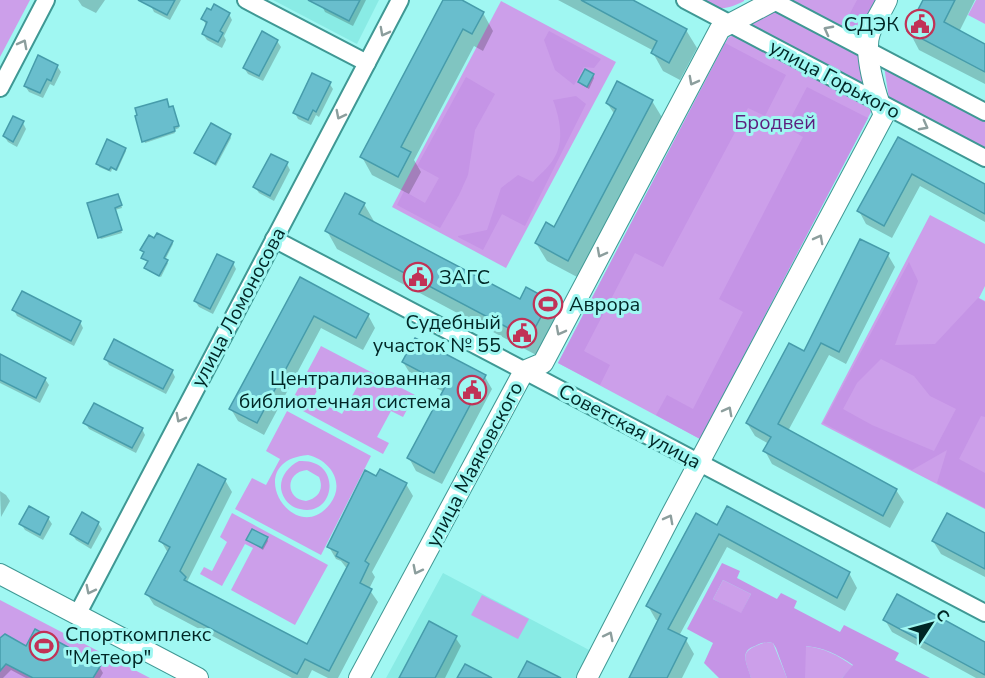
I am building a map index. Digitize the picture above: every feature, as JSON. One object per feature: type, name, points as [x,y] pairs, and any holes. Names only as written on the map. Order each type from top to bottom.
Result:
[{"type":"street","points":[[0,88],[46,0]]},
{"type":"street","points":[[246,0],[367,63]]},
{"type":"street","name":"улица Ломоносова","points":[[78,615],[400,0]]},
{"type":"street","name":"улица Горького","points":[[686,0],[985,158]]},
{"type":"street","name":"улица Горького","points":[[774,0],[985,112]]},
{"type":"street","name":"улица Маяковского","points":[[359,678],[524,371],[543,363],[720,29],[732,25],[774,0]]},
{"type":"street","points":[[587,678],[884,115],[868,51],[869,34],[887,0]]},
{"type":"street","name":"Советская улица","points":[[274,239],[985,613]]},
{"type":"street","points":[[0,574],[198,678]]},
{"type":"shaded area","points":[[273,0],[379,0],[357,44]]},
{"type":"shaded area","points":[[857,0],[879,0],[863,30],[846,21]]},
{"type":"shaded area","points":[[549,31],[601,59],[594,68],[584,67],[574,85],[555,70],[544,40]]},
{"type":"shaded area","points":[[725,43],[786,75],[765,116],[748,108],[663,267],[635,253],[584,351],[610,365],[600,385],[558,363]]},
{"type":"shaded area","points":[[466,77],[495,94],[475,130],[468,175],[440,228],[397,205],[404,191],[425,203],[439,178],[417,166]]},
{"type":"shaded area","points":[[807,87],[868,118],[700,439],[656,415],[667,395],[693,409],[743,312],[719,299],[803,137],[786,127]]},
{"type":"shaded area","points":[[576,96],[586,104],[525,226],[502,214],[483,250],[458,237],[487,230],[501,188],[518,175],[533,182],[549,166],[557,153],[560,138],[558,115],[553,100]]},
{"type":"shaded area","points":[[909,262],[918,281],[895,345],[935,344],[978,298],[985,302],[985,417],[981,416],[959,459],[985,473],[985,508],[937,483],[947,450],[912,470],[823,423]],"holes":[[[881,359],[914,376],[930,396],[956,409],[934,451],[872,425],[843,409],[857,383]]]},
{"type":"shaded area","points":[[722,563],[740,571],[737,578],[777,599],[781,593],[797,601],[794,608],[840,632],[844,625],[899,653],[895,660],[930,678],[842,678],[853,665],[831,652],[806,646],[805,678],[787,678],[776,648],[773,643],[768,642],[750,648],[745,655],[751,678],[719,678],[704,663],[713,643],[687,629]],"holes":[[[723,580],[751,594],[741,613],[713,599]]]},
{"type":"shaded area","points":[[443,573],[591,651],[577,678],[386,678]]},
{"type":"green space","points":[[0,0],[30,0],[0,57]]},
{"type":"green space","points":[[699,0],[744,0],[744,1],[721,8]]},
{"type":"green space","name":"Бродвей","points":[[787,0],[879,0],[863,30],[871,112],[700,439],[558,363],[728,38]]},
{"type":"green space","points":[[976,0],[985,0],[985,24],[968,15]]},
{"type":"green space","points":[[501,1],[616,62],[506,268],[392,207]]},
{"type":"green space","points":[[884,66],[985,119],[985,150],[889,99]]},
{"type":"green space","points":[[930,215],[985,244],[985,286],[979,298],[985,301],[985,509],[821,424]]},
{"type":"green space","points":[[321,346],[415,395],[403,417],[391,411],[377,437],[389,443],[383,454],[290,404]],"holes":[[[328,371],[357,387],[342,414],[313,398]]]},
{"type":"green space","points":[[287,411],[371,456],[321,555],[235,509],[252,478],[266,485],[280,459],[266,451]],"holes":[[[308,455],[329,467],[333,473],[336,481],[335,496],[330,504],[316,515],[302,517],[289,510],[280,499],[275,485],[277,472],[288,461]]]},
{"type":"green space","points":[[299,461],[313,463],[323,468],[330,487],[321,505],[312,509],[300,509],[285,499],[281,482],[286,472]],"holes":[[[307,470],[319,477],[321,489],[314,498],[306,501],[294,496],[290,486],[295,475]]]},
{"type":"green space","points":[[232,513],[328,565],[295,625],[231,590],[253,548],[245,544],[222,586],[200,574],[204,567],[212,571],[227,542],[220,537]]},
{"type":"green space","points":[[723,580],[751,594],[741,614],[713,599]]},
{"type":"green space","points":[[482,595],[529,619],[518,639],[471,615]]},
{"type":"green space","name":"Спорткомплекс \"Метеор\"","points":[[0,600],[150,678],[0,678]]},
{"type":"green space","points":[[766,642],[773,643],[787,678],[751,678],[746,664],[746,654],[752,648]]},
{"type":"green space","points":[[805,646],[819,648],[853,666],[842,678],[805,678]]},
{"type":"building","points":[[138,0],[175,0],[167,15]]},
{"type":"building","points":[[308,0],[360,0],[349,21]]},
{"type":"building","points":[[443,0],[462,0],[484,12],[472,34],[463,29],[401,147],[411,152],[398,177],[360,157]]},
{"type":"building","points":[[581,0],[633,0],[687,29],[669,63],[651,53],[657,41]]},
{"type":"building","points":[[923,0],[955,0],[944,22],[985,44],[985,72],[907,31]]},
{"type":"building","points":[[214,4],[230,13],[220,31],[223,33],[218,42],[202,34],[207,22],[201,19],[207,8],[211,10]]},
{"type":"building","points":[[262,31],[278,40],[259,76],[243,68]]},
{"type":"building","points":[[38,55],[58,65],[51,81],[47,79],[40,93],[24,86]]},
{"type":"building","points":[[585,69],[594,74],[587,87],[578,82]]},
{"type":"building","points":[[312,73],[331,82],[316,112],[313,110],[308,120],[293,113]]},
{"type":"building","points":[[617,81],[653,100],[568,261],[535,243],[546,222],[554,227],[616,109],[606,103]]},
{"type":"building","points":[[167,99],[169,107],[173,106],[179,126],[174,127],[175,131],[142,142],[135,108]]},
{"type":"building","points":[[13,116],[24,121],[13,142],[3,136]]},
{"type":"building","points":[[211,123],[231,134],[215,164],[194,153]]},
{"type":"building","points":[[898,137],[985,184],[985,214],[912,174],[884,226],[857,211]]},
{"type":"building","points":[[107,139],[126,148],[116,170],[111,167],[109,170],[96,164]]},
{"type":"building","points":[[271,154],[288,162],[270,196],[253,187]]},
{"type":"building","points":[[345,193],[365,203],[359,214],[520,299],[526,287],[550,300],[529,339],[325,231]]},
{"type":"building","points":[[118,194],[122,205],[115,208],[122,230],[98,238],[87,203]]},
{"type":"building","points":[[157,233],[173,241],[164,258],[168,260],[159,276],[144,268],[148,261],[141,258],[144,252],[140,250],[149,235],[154,238]]},
{"type":"building","points":[[860,239],[889,253],[839,352],[821,343],[778,424],[897,489],[883,516],[763,451],[771,437],[746,423],[789,343],[804,351]]},
{"type":"building","points":[[217,254],[234,262],[210,309],[194,301]]},
{"type":"building","points":[[300,277],[369,314],[356,338],[314,316],[257,423],[229,409]]},
{"type":"building","points":[[22,291],[81,321],[71,341],[12,310]]},
{"type":"building","points":[[415,338],[486,375],[434,473],[407,458],[446,385],[402,362]]},
{"type":"building","points":[[114,339],[173,370],[163,389],[104,359]]},
{"type":"building","points":[[0,354],[46,378],[36,398],[0,380]]},
{"type":"building","points":[[94,403],[143,428],[132,448],[83,423]]},
{"type":"building","points":[[198,464],[226,479],[180,571],[186,577],[184,580],[307,644],[349,563],[336,556],[338,552],[327,547],[365,470],[376,476],[380,469],[407,483],[365,561],[369,564],[360,583],[372,589],[329,671],[305,659],[297,674],[145,594],[170,547],[159,541]]},
{"type":"building","points":[[29,506],[49,517],[40,535],[19,524]]},
{"type":"building","points":[[727,506],[850,572],[837,598],[719,534],[668,629],[687,638],[667,678],[629,678],[661,614],[646,606],[696,513],[717,525]]},
{"type":"building","points":[[82,512],[99,522],[88,544],[70,534]]},
{"type":"building","points":[[947,513],[985,533],[985,569],[932,541]]},
{"type":"building","points":[[252,529],[268,537],[262,548],[246,540]]},
{"type":"building","points":[[897,594],[985,642],[985,675],[883,620]]},
{"type":"building","points":[[429,621],[457,636],[435,678],[399,678]]},
{"type":"building","points":[[35,629],[101,665],[93,678],[33,678],[6,664],[0,671],[0,638],[5,634],[26,646]]},
{"type":"building","points":[[527,661],[561,678],[518,678]]},
{"type":"building","points":[[465,664],[492,678],[457,678]]},
{"type":"place","name":"СДЭК","points":[[920,24]]},
{"type":"place","name":"ЗАГС","points":[[418,277]]},
{"type":"place","name":"Аврора","points":[[548,304]]},
{"type":"place","name":"Судебный участок № 55","points":[[522,333]]},
{"type":"place","name":"Централизованная библиотечная система","points":[[472,390]]},
{"type":"place","name":"Спорткомплекс \"Метеор\"","points":[[44,646]]}]
